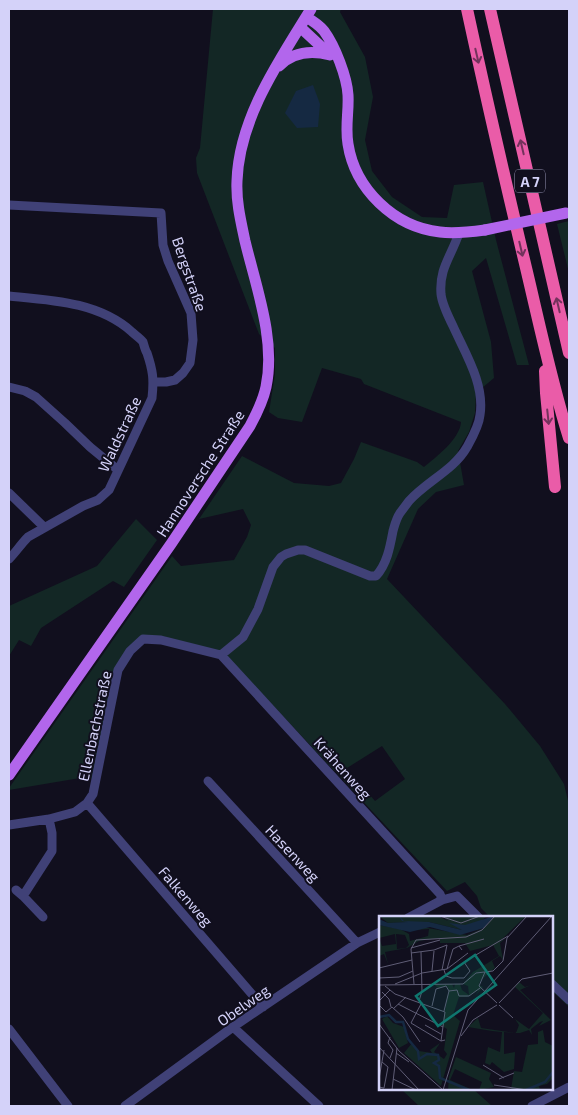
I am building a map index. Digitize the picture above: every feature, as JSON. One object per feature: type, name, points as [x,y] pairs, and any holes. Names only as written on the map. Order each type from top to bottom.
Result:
[{"type":"highway","name":"A 7","points":[[467,9],[545,351],[569,438]]},
{"type":"highway","name":"A 7","points":[[490,9],[569,353]]},
{"type":"highway","points":[[545,351],[546,393],[555,487]]},
{"type":"main road","name":"Hannoversche Straße","points":[[9,775],[171,544],[250,426],[259,409],[266,387],[268,348],[263,314],[238,208],[237,180],[239,164],[246,132],[258,102],[309,13]]},
{"type":"main road","points":[[309,13],[326,35],[334,59],[344,75],[347,89],[346,133],[350,154],[357,173],[367,189],[389,211],[408,223],[428,230],[459,233],[485,230],[567,212]]},
{"type":"main road","points":[[300,27],[334,59]]},
{"type":"main road","points":[[273,73],[283,62],[295,55],[309,52],[323,53],[334,59]]},
{"type":"street","name":"Bergstraße","points":[[9,205],[161,213],[163,246],[190,313],[193,340],[190,363],[183,373],[175,380],[154,382]]},
{"type":"street","points":[[221,655],[243,637],[258,609],[273,567],[286,554],[298,550],[306,550],[358,572],[376,576],[386,562],[396,518],[410,500],[460,458],[467,448],[480,416],[480,396],[473,371],[447,314],[441,296],[443,270],[459,233]]},
{"type":"street","name":"Waldstraße","points":[[9,296],[78,305],[107,315],[122,323],[142,341],[152,368],[154,382],[152,398],[109,490],[98,500],[83,506],[28,537],[9,559]]},
{"type":"street","points":[[9,387],[36,397],[118,470]]},
{"type":"street","points":[[9,494],[44,527]]},
{"type":"street","name":"Ellenbachstraße","points":[[9,825],[49,819],[74,812],[87,803],[93,794],[118,670],[130,651],[143,639],[160,640],[221,655]]},
{"type":"street","name":"Krähenweg","points":[[221,655],[440,894],[442,900]]},
{"type":"street","name":"Hasenweg","points":[[208,781],[358,943]]},
{"type":"street","name":"Falkenweg","points":[[87,803],[263,1007]]},
{"type":"street","points":[[43,918],[20,893],[52,852],[52,833],[49,819]]},
{"type":"street","points":[[412,916],[442,900],[457,896],[477,916]]},
{"type":"street","name":"Obelweg","points":[[127,1106],[263,1007],[358,943],[379,932]]},
{"type":"street","points":[[553,985],[569,1000]]},
{"type":"street","points":[[9,1028],[68,1106]]},
{"type":"street","points":[[233,1028],[319,1106]]},
{"type":"street","points":[[532,1106],[569,1087]]},
{"type":"green space","points":[[213,9],[341,9],[340,12],[365,57],[373,97],[365,140],[372,171],[392,197],[422,217],[447,218],[454,185],[483,182],[496,240],[529,365],[517,365],[486,258],[472,271],[491,342],[494,378],[476,393],[475,413],[469,432],[458,451],[464,485],[436,492],[418,509],[387,579],[505,704],[540,746],[564,784],[569,805],[569,1007],[553,992],[553,916],[489,916],[481,908],[477,896],[465,882],[447,891],[234,664],[163,636],[128,647],[93,779],[80,778],[9,790],[172,556],[181,566],[234,560],[247,537],[251,525],[243,509],[199,519],[242,456],[294,483],[329,486],[341,483],[361,442],[417,462],[424,467],[447,447],[460,428],[461,422],[364,384],[361,379],[322,368],[302,422],[278,418],[269,412],[275,374],[275,348],[259,334],[197,173],[196,158],[200,148]],"holes":[[[382,746],[405,779],[375,801],[347,768]]]},
{"type":"green space","points":[[569,221],[569,273],[557,224]]},
{"type":"green space","points":[[136,519],[157,540],[124,587],[113,581],[41,628],[31,646],[19,640],[9,656],[9,606],[97,566]]},
{"type":"green space","points":[[402,1090],[474,1090],[492,1106],[419,1106]]},
{"type":"water","points":[[313,85],[320,104],[318,127],[297,128],[285,113],[296,91]]}]
